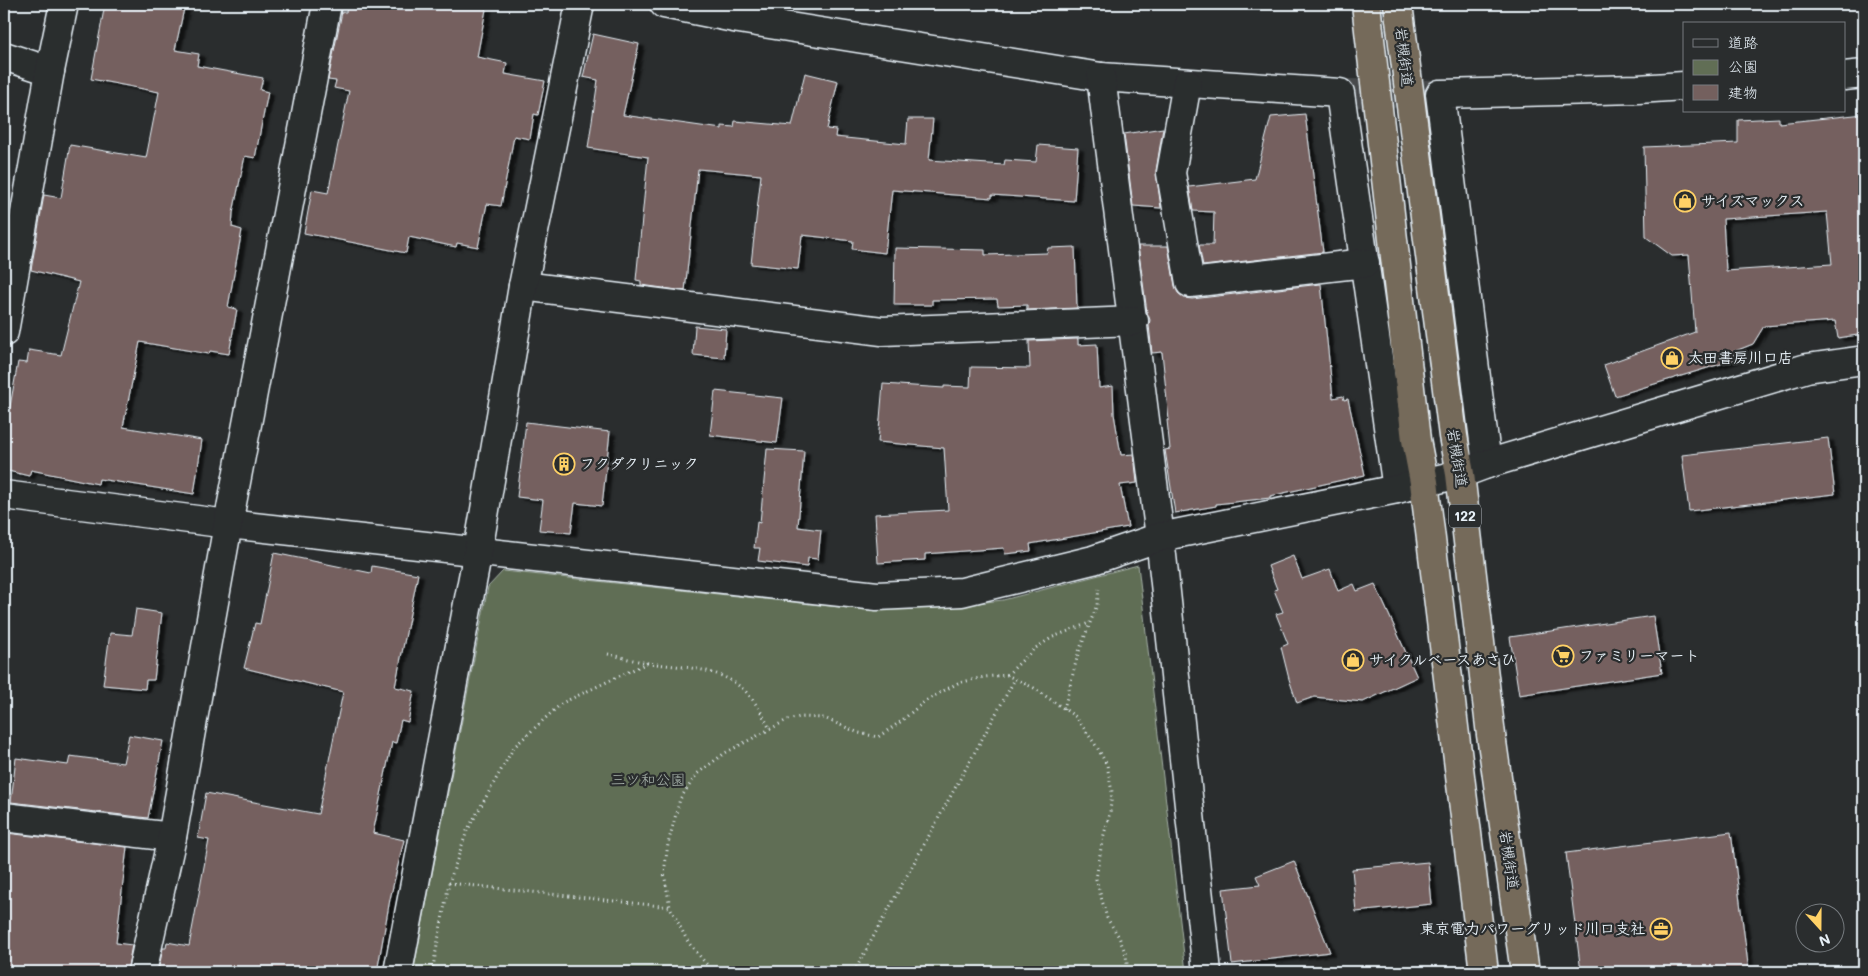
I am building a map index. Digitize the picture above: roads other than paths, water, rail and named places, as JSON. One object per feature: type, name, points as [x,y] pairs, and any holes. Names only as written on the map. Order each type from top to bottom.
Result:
[{"type":"highway","name":"岩槻街道","points":[[1366,4],[1416,440],[1424,482],[1484,972]]},
{"type":"highway","name":"岩槻街道","points":[[1398,4],[1453,436],[1460,474],[1492,735],[1525,972]]},
{"type":"street","points":[[4,332],[9,276],[64,4]]},
{"type":"street","points":[[142,972],[172,837],[228,524],[327,4]]},
{"type":"street","points":[[398,972],[478,551],[523,286],[580,4]]},
{"type":"street","points":[[664,4],[1102,77],[1340,93],[1397,489]]},
{"type":"street","points":[[4,56],[50,72]]},
{"type":"street","points":[[1846,76],[1864,74]]},
{"type":"street","points":[[1102,77],[1160,538],[1207,972]]},
{"type":"street","points":[[1187,83],[1171,173],[1190,283],[1365,263]]},
{"type":"street","points":[[1487,464],[1440,94],[1683,86]]},
{"type":"street","points":[[523,286],[882,331],[1134,321]]},
{"type":"street","points":[[4,495],[228,524],[877,596],[962,592],[1092,560],[1160,538],[1397,489],[1460,474],[1487,464],[1807,368],[1864,360]]},
{"type":"street","points":[[4,817],[172,837]]},
{"type":"tunnel","points":[[1340,93],[1440,94]]},
{"type":"place","name":"サイズマックス","points":[[1685,201]]},
{"type":"place","name":"太田書房川口店","points":[[1672,358]]},
{"type":"place","name":"フクダクリニック","points":[[564,464]]},
{"type":"place","name":"ファミリーマート","points":[[1563,656]]},
{"type":"place","name":"サイクルベースあさひ","points":[[1353,660]]},
{"type":"place","name":"東京電力パワーグリッド川口支社","points":[[1661,929]]},
{"type":"park label","name":"三ツ和公園","points":[[648,780]]}]
